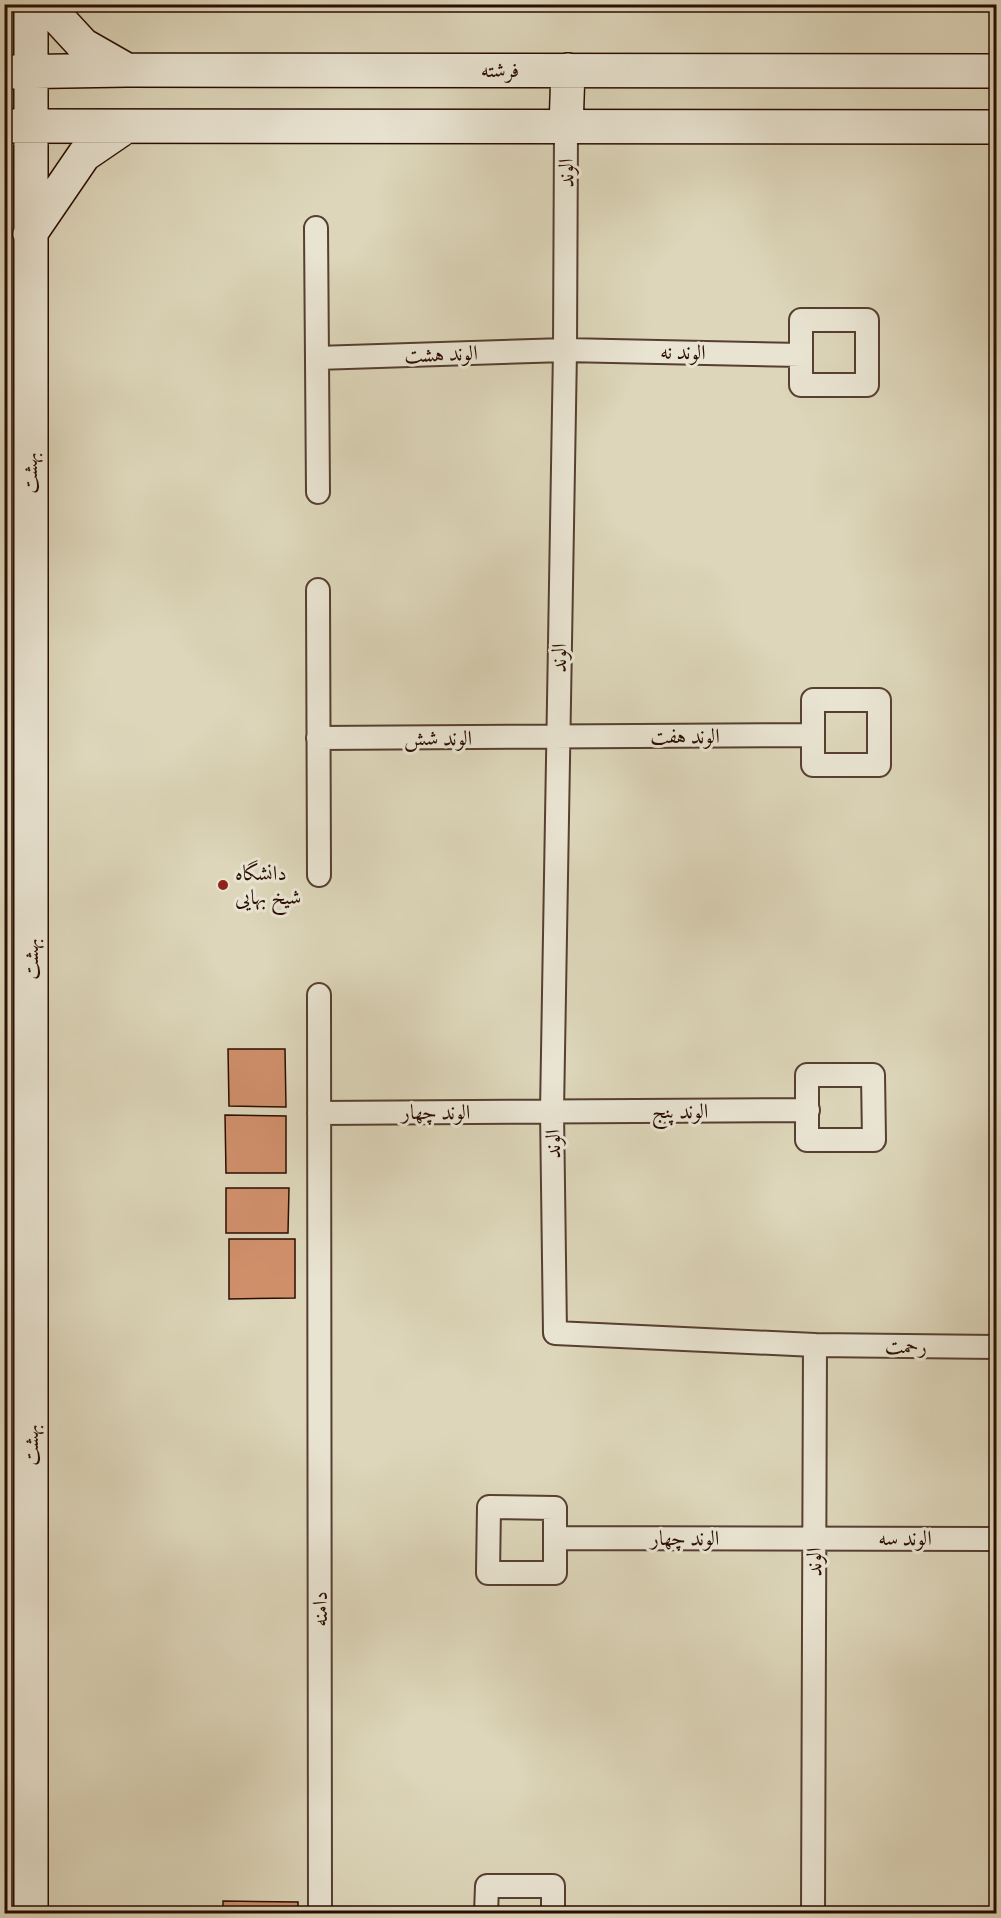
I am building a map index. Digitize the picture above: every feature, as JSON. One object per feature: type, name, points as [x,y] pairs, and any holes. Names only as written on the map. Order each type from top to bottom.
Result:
[{"type":"main road","name":"بهشت","points":[[31,4],[17,72],[17,126],[30,234],[31,1914]]},
{"type":"main road","points":[[49,4],[59,19],[83,45],[127,70]]},
{"type":"main road","name":"فرشته","points":[[17,72],[127,70],[996,71]]},
{"type":"main road","points":[[566,128],[568,70]]},
{"type":"main road","points":[[17,126],[996,127]]},
{"type":"main road","points":[[30,234],[84,155],[125,127]]},
{"type":"street","name":"الوند","points":[[566,128],[565,350],[552,1112],[555,1333],[815,1345],[813,1914]]},
{"type":"street","points":[[316,228],[318,492]]},
{"type":"street","name":"الوند نه","points":[[565,350],[801,355]]},
{"type":"street","name":"الوند هشت","points":[[317,358],[565,350]]},
{"type":"street","points":[[318,590],[319,875]]},
{"type":"street","name":"الوند هفت","points":[[557,737],[813,735]]},
{"type":"street","name":"الوند شش","points":[[318,738],[557,737]]},
{"type":"street","points":[[319,995],[319,1113]]},
{"type":"street","name":"الوند پنج","points":[[552,1112],[808,1110]]},
{"type":"street","name":"الوند چهار","points":[[319,1113],[552,1112]]},
{"type":"street","name":"دامنه","points":[[319,1113],[320,1914]]},
{"type":"street","name":"رحمت","points":[[815,1345],[996,1347]]},
{"type":"street","name":"الوند چهار","points":[[555,1538],[814,1538]]},
{"type":"street","name":"الوند سه","points":[[814,1538],[996,1539]]},
{"type":"street","points":[[486,1914],[487,1886],[553,1886],[553,1914]]},
{"type":"building","points":[[192,4],[238,4],[238,6],[221,5],[222,11],[192,11]]},
{"type":"building","points":[[228,1049],[285,1049],[286,1107],[229,1106]]},
{"type":"building","points":[[225,1115],[286,1116],[286,1173],[226,1173]]},
{"type":"building","points":[[226,1188],[289,1188],[288,1233],[226,1233]]},
{"type":"building","points":[[229,1239],[295,1239],[295,1298],[229,1299]]},
{"type":"building","points":[[223,1901],[298,1902],[298,1914],[223,1914]]},
{"type":"place","name":"دانشگاه شیخ بهایی","points":[[223,885]]}]
